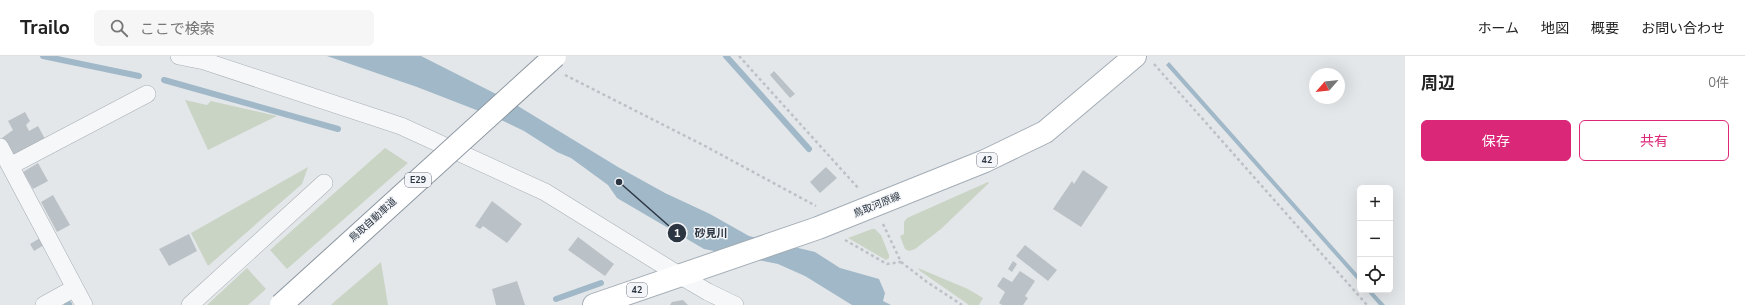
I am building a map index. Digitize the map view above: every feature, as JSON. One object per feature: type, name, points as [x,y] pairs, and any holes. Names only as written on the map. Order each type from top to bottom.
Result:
[{"type":"main road","name":"鳥取自動車道","points":[[263,305],[537,56]]},
{"type":"main road","name":"鳥取河原線","points":[[601,304],[679,275],[828,224],[985,161],[1045,132],[1144,59]]},
{"type":"main road","name":"鳥取自動車道","points":[[281,305],[559,65]]},
{"type":"street","points":[[179,56],[204,61],[401,126],[545,192],[679,275],[708,292],[735,305]]},
{"type":"street","points":[[10,166],[147,94]]},
{"type":"street","points":[[0,147],[84,305]]},
{"type":"street","points":[[190,305],[324,183]]},
{"type":"street","points":[[44,305],[75,288]]},
{"type":"path","points":[[739,56],[875,206],[901,262],[927,282],[962,305]]},
{"type":"path","points":[[1144,59],[1367,305]]},
{"type":"path","points":[[559,65],[705,146],[828,224],[850,244],[886,264],[901,262]]},
{"type":"green space","points":[[185,100],[207,105],[211,101],[277,116],[208,150]]},
{"type":"green space","points":[[385,148],[408,163],[287,269],[270,250]]},
{"type":"green space","points":[[308,167],[302,184],[208,266],[191,233]]},
{"type":"green space","points":[[988,182],[989,183],[941,229],[915,249],[909,251],[905,249],[900,236],[904,234],[904,222],[907,218]]},
{"type":"green space","points":[[875,229],[881,235],[889,255],[889,258],[886,260],[848,238]]},
{"type":"green space","points":[[381,262],[388,305],[331,305],[334,302]]},
{"type":"green space","points":[[247,268],[266,289],[248,305],[207,305]]},
{"type":"green space","points":[[918,268],[968,289],[983,298],[979,305],[969,305],[920,271]]},
{"type":"water","points":[[327,56],[421,56],[508,100],[618,167],[665,193],[710,214],[749,236],[815,252],[840,268],[879,279],[885,293],[883,301],[891,305],[852,305],[805,276],[778,264],[704,249],[617,198],[608,185],[571,158],[557,152],[524,131],[497,118],[417,87]]},
{"type":"water","points":[[1169,62],[1357,274],[1357,280],[1166,65]]},
{"type":"water","points":[[1369,293],[1374,293],[1385,305],[1379,305]]},
{"type":"building","points":[[774,71],[795,94],[790,98],[770,75]]},
{"type":"building","points":[[25,112],[30,121],[26,125],[29,131],[38,126],[45,139],[13,157],[2,138],[13,130],[8,121]]},
{"type":"building","points":[[38,163],[48,181],[33,189],[23,172]]},
{"type":"building","points":[[826,167],[837,178],[820,193],[810,182]]},
{"type":"building","points":[[1083,170],[1108,187],[1081,227],[1053,209],[1072,181],[1074,184]]},
{"type":"building","points":[[53,195],[70,225],[57,232],[41,202]]},
{"type":"building","points":[[492,201],[522,224],[507,243],[483,226],[480,229],[475,226]]},
{"type":"building","points":[[189,234],[197,251],[169,266],[159,249]]},
{"type":"building","points":[[578,237],[614,264],[605,276],[568,250]]},
{"type":"building","points":[[40,238],[44,245],[34,251],[30,244]]},
{"type":"building","points":[[1025,245],[1057,270],[1048,281],[1016,256]]},
{"type":"building","points":[[1013,261],[1017,264],[1012,272],[1008,269]]},
{"type":"building","points":[[1020,271],[1035,281],[1025,296],[1028,298],[1023,305],[1002,305],[999,303],[1005,292],[997,286],[1003,277],[1012,282]]},
{"type":"building","points":[[517,281],[525,305],[496,305],[492,289]]},
{"type":"building","points":[[683,300],[688,305],[670,305],[672,302]]},
{"type":"waterway","points":[[43,56],[139,76]]},
{"type":"waterway","points":[[726,56],[809,149]]},
{"type":"waterway","points":[[164,80],[338,129]]},
{"type":"waterway","points":[[556,299],[601,283]]},
{"type":"place","name":"砂見川","points":[[619,182]]}]
